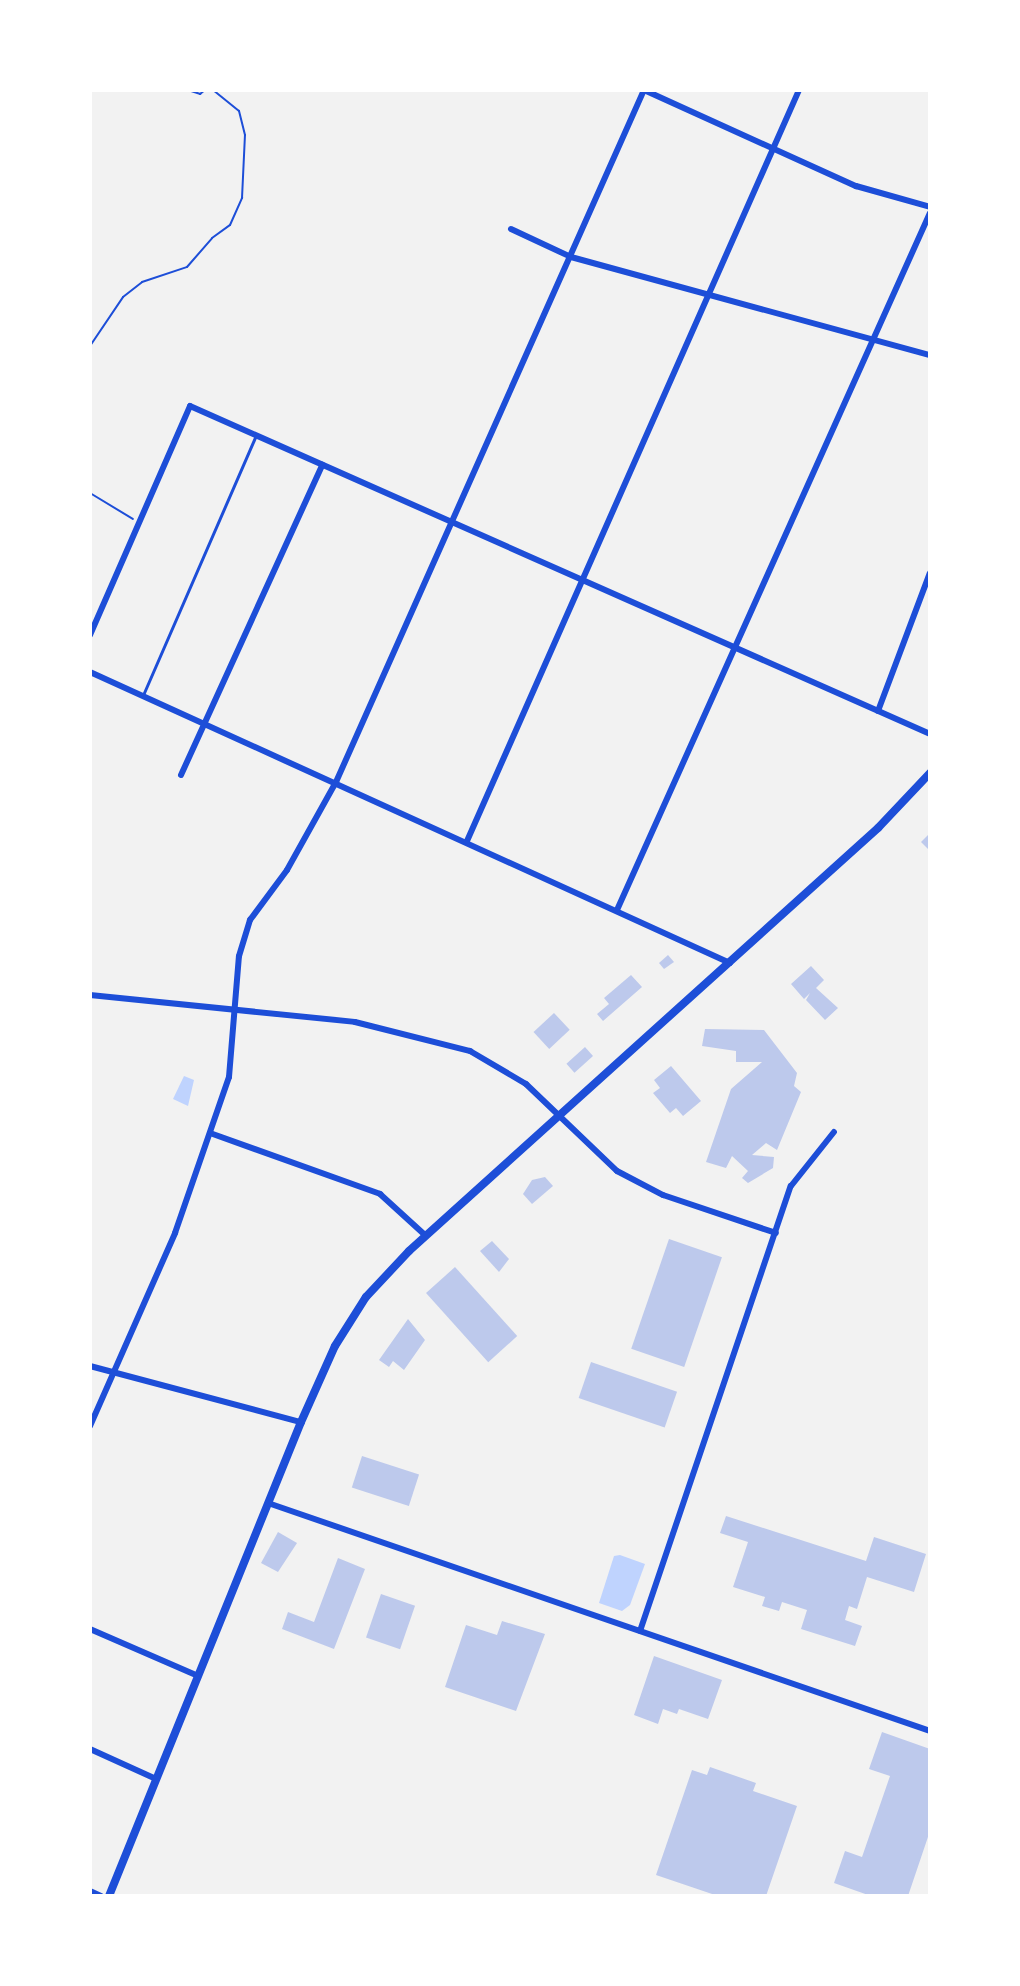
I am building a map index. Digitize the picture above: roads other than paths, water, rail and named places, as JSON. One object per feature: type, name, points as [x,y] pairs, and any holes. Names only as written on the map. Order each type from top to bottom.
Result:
[{"type":"main road","points":[[109,1896],[301,1422],[350,1321],[391,1269],[878,828],[930,773]]},
{"type":"street","points":[[90,1426],[175,1233],[229,1077],[238,1011],[239,956],[250,920],[287,870],[336,782],[644,90],[856,186],[930,210],[617,910]]},
{"type":"street","points":[[467,841],[799,90]]},
{"type":"street","points":[[511,229],[571,257],[930,355]]},
{"type":"street","points":[[90,635],[190,406],[930,734]]},
{"type":"street","points":[[181,775],[322,465]]},
{"type":"street","points":[[878,711],[930,573]]},
{"type":"street","points":[[90,672],[730,963]]},
{"type":"street","points":[[90,995],[355,1022],[470,1051],[514,1075],[596,1155],[639,1184],[776,1233]]},
{"type":"street","points":[[640,1631],[791,1186],[834,1132]]},
{"type":"street","points":[[210,1133],[380,1194],[426,1236]]},
{"type":"street","points":[[90,1366],[301,1422]]},
{"type":"street","points":[[268,1503],[930,1731]]},
{"type":"street","points":[[90,1629],[198,1676]]},
{"type":"street","points":[[90,1749],[156,1779]]},
{"type":"street","points":[[90,1891],[101,1896]]},
{"type":"lane","points":[[143,695],[256,435]]},
{"type":"water","points":[[184,1076],[194,1080],[188,1106],[173,1099]]},
{"type":"water","points":[[620,1555],[645,1564],[630,1605],[622,1611],[599,1603],[614,1556]]}]
